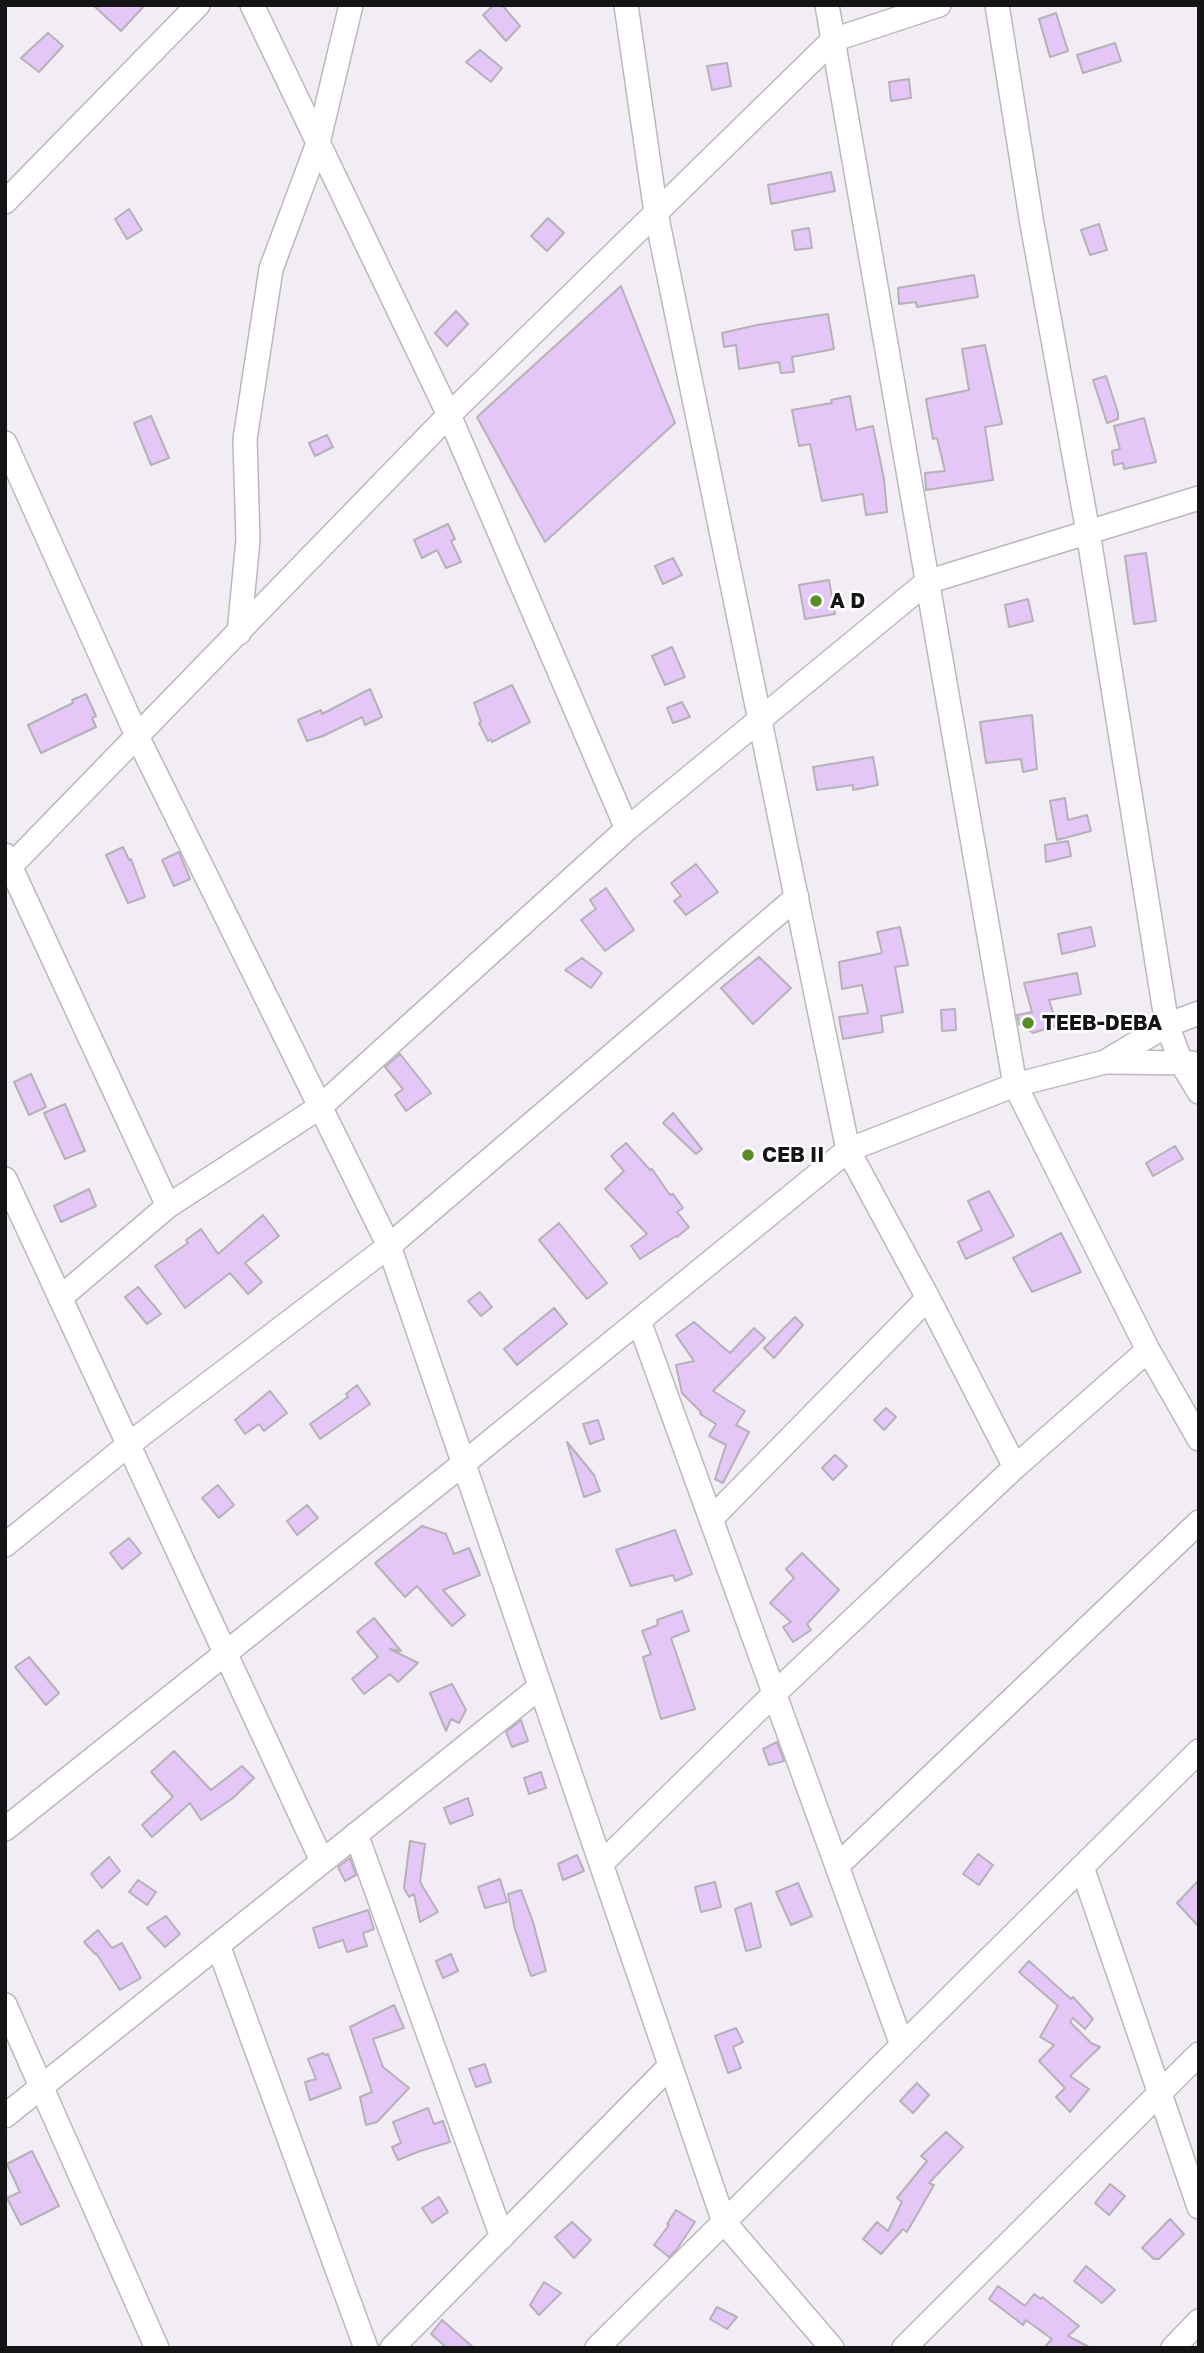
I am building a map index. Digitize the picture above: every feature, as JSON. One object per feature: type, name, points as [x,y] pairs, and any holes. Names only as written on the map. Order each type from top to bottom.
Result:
[{"type":"street","points":[[5,202],[198,5]]},
{"type":"street","points":[[252,5],[449,415],[626,829]]},
{"type":"street","points":[[239,632],[248,540],[245,439],[268,282],[318,142],[352,5]]},
{"type":"street","points":[[626,5],[656,213],[848,1150],[1015,1467]]},
{"type":"street","points":[[827,5],[1015,1085],[1148,1350],[1199,1439]]},
{"type":"street","points":[[168,1206],[7,864],[138,737],[449,415],[833,40],[939,5]]},
{"type":"street","points":[[997,5],[1031,224],[1088,532],[1167,1025],[1190,1062],[1199,1092]]},
{"type":"street","points":[[5,443],[138,737],[389,1246],[724,2222],[832,2348]]},
{"type":"street","points":[[60,1298],[168,1206],[320,1107],[626,829],[927,582],[1199,498]]},
{"type":"street","points":[[5,1545],[128,1445],[389,1246],[797,897]]},
{"type":"street","points":[[1105,1062],[1167,1025],[1199,1013]]},
{"type":"street","points":[[5,1829],[463,1464],[848,1150],[1015,1085],[1105,1062],[1190,1062]]},
{"type":"street","points":[[5,1179],[322,1861]]},
{"type":"street","points":[[711,1519],[928,1298]]},
{"type":"street","points":[[639,1321],[902,2045]]},
{"type":"street","points":[[601,1864],[774,1693],[1015,1467],[1148,1350]]},
{"type":"street","points":[[837,1866],[1199,1522]]},
{"type":"street","points":[[5,2116],[540,1687]]},
{"type":"street","points":[[597,2348],[1199,1751]]},
{"type":"street","points":[[356,1835],[502,2237]]},
{"type":"street","points":[[1082,1867],[1199,2207]]},
{"type":"street","points":[[218,1945],[366,2348]]},
{"type":"street","points":[[5,2005],[157,2348]]},
{"type":"street","points":[[904,2348],[1199,2054]]},
{"type":"street","points":[[392,2348],[670,2066]]},
{"type":"street","points":[[1173,2348],[1199,2321]]},
{"type":"building","points":[[93,5],[145,5],[121,31]]},
{"type":"building","points":[[494,5],[502,5],[520,26],[506,41],[483,15]]},
{"type":"building","points":[[1056,13],[1068,51],[1050,57],[1039,19]]},
{"type":"building","points":[[48,33],[63,46],[39,72],[21,58]]},
{"type":"building","points":[[1115,43],[1121,61],[1083,73],[1077,55]]},
{"type":"building","points":[[480,50],[502,68],[491,82],[466,62]]},
{"type":"building","points":[[727,63],[731,86],[712,90],[707,66]]},
{"type":"building","points":[[909,79],[911,98],[891,101],[889,82]]},
{"type":"building","points":[[831,172],[835,191],[771,204],[768,185]]},
{"type":"building","points":[[129,209],[142,230],[127,239],[115,219]]},
{"type":"building","points":[[548,218],[564,233],[547,251],[531,236]]},
{"type":"building","points":[[1099,224],[1107,250],[1090,255],[1081,230]]},
{"type":"building","points":[[809,228],[812,248],[795,250],[792,231]]},
{"type":"building","points":[[974,275],[978,297],[917,307],[916,302],[899,304],[898,288]]},
{"type":"building","points":[[621,286],[675,423],[545,542],[477,417]]},
{"type":"building","points":[[456,311],[468,324],[447,346],[435,333]]},
{"type":"building","points":[[828,314],[834,349],[792,357],[794,372],[781,373],[779,362],[739,369],[736,345],[724,347],[722,333]]},
{"type":"building","points":[[985,345],[1002,424],[985,427],[993,480],[926,490],[925,473],[945,471],[937,438],[933,439],[926,399],[969,390],[962,349]]},
{"type":"building","points":[[1106,376],[1118,413],[1118,419],[1107,423],[1093,380]]},
{"type":"building","points":[[850,396],[856,430],[873,426],[884,479],[887,512],[866,515],[863,494],[822,501],[810,444],[799,446],[792,410],[832,403],[831,400]]},
{"type":"building","points":[[151,416],[169,458],[151,465],[134,423]]},
{"type":"building","points":[[1144,418],[1156,462],[1124,469],[1123,463],[1114,465],[1112,451],[1120,449],[1114,426]]},
{"type":"building","points":[[327,435],[333,447],[315,456],[309,443]]},
{"type":"building","points":[[448,524],[455,539],[451,541],[461,562],[446,568],[437,550],[422,558],[414,540]]},
{"type":"building","points":[[1146,553],[1156,621],[1134,624],[1125,556]]},
{"type":"building","points":[[673,558],[682,575],[663,584],[655,566]]},
{"type":"building","points":[[829,580],[835,614],[805,619],[799,585]]},
{"type":"building","points":[[1028,599],[1033,621],[1009,627],[1005,605]]},
{"type":"building","points":[[672,647],[685,677],[665,685],[652,656]]},
{"type":"building","points":[[512,685],[530,722],[492,742],[491,739],[488,741],[479,723],[481,722],[474,703]]},
{"type":"building","points":[[370,689],[382,717],[365,725],[362,717],[307,741],[298,720],[321,710],[322,714]]},
{"type":"building","points":[[86,694],[96,716],[92,718],[96,727],[41,753],[28,725]]},
{"type":"building","points":[[682,702],[690,717],[673,723],[667,708]]},
{"type":"building","points":[[1032,715],[1037,769],[1023,772],[1021,759],[986,763],[980,722]]},
{"type":"building","points":[[873,757],[878,785],[853,790],[853,785],[817,790],[813,767]]},
{"type":"building","points":[[1065,798],[1068,820],[1087,815],[1091,831],[1057,840],[1050,801]]},
{"type":"building","points":[[1068,841],[1071,856],[1046,862],[1045,845]]},
{"type":"building","points":[[123,847],[129,860],[131,859],[145,897],[128,903],[106,855]]},
{"type":"building","points":[[179,852],[190,879],[174,886],[162,860]]},
{"type":"building","points":[[696,864],[718,892],[686,915],[674,901],[681,896],[671,883]]},
{"type":"building","points":[[606,888],[634,930],[605,951],[581,920],[596,909],[590,900]]},
{"type":"building","points":[[900,927],[908,965],[895,967],[903,1012],[881,1016],[883,1032],[843,1039],[839,1017],[868,1013],[862,985],[842,989],[839,962],[882,953],[877,932]]},
{"type":"building","points":[[1091,927],[1095,946],[1062,954],[1058,934]]},
{"type":"building","points":[[759,957],[791,988],[753,1024],[721,988]]},
{"type":"building","points":[[582,958],[602,973],[591,988],[565,970]]},
{"type":"building","points":[[1077,973],[1081,994],[1049,1000],[1057,1025],[1033,1033],[1019,1024],[1017,1015],[1032,1012],[1024,983]]},
{"type":"building","points":[[955,1009],[956,1030],[942,1031],[941,1010]]},
{"type":"building","points":[[400,1054],[431,1093],[406,1111],[395,1095],[403,1089],[385,1067]]},
{"type":"building","points":[[31,1074],[46,1107],[29,1115],[14,1082]]},
{"type":"building","points":[[65,1104],[85,1151],[65,1159],[44,1113]]},
{"type":"building","points":[[673,1113],[702,1149],[696,1154],[663,1123]]},
{"type":"building","points":[[626,1143],[650,1170],[652,1169],[670,1195],[673,1194],[683,1208],[677,1212],[689,1227],[640,1259],[631,1246],[647,1234],[605,1189],[624,1171],[611,1156]]},
{"type":"building","points":[[1175,1146],[1183,1159],[1153,1176],[1146,1163]]},
{"type":"building","points":[[89,1189],[96,1206],[61,1222],[54,1206]]},
{"type":"building","points":[[989,1191],[1014,1236],[966,1259],[958,1242],[982,1230],[968,1201]]},
{"type":"building","points":[[263,1215],[279,1236],[245,1263],[262,1282],[248,1294],[230,1273],[185,1308],[155,1266],[188,1243],[186,1240],[201,1229],[218,1254]]},
{"type":"building","points":[[559,1223],[607,1283],[587,1299],[539,1240]]},
{"type":"building","points":[[1061,1233],[1081,1272],[1032,1292],[1013,1258]]},
{"type":"building","points":[[138,1287],[161,1314],[147,1324],[125,1297]]},
{"type":"building","points":[[480,1292],[492,1307],[481,1316],[468,1301]]},
{"type":"building","points":[[554,1308],[567,1324],[517,1365],[504,1349]]},
{"type":"building","points":[[795,1317],[803,1325],[774,1358],[764,1348]]},
{"type":"building","points":[[694,1322],[730,1353],[754,1328],[765,1338],[713,1391],[745,1411],[736,1425],[749,1432],[723,1483],[715,1479],[726,1445],[709,1436],[716,1424],[700,1414],[682,1393],[676,1365],[694,1361],[676,1335]]},
{"type":"building","points":[[357,1385],[370,1404],[320,1439],[310,1424],[348,1397],[346,1394]]},
{"type":"building","points":[[270,1391],[287,1413],[264,1431],[259,1424],[245,1434],[235,1420]]},
{"type":"building","points":[[886,1408],[896,1417],[884,1430],[874,1420]]},
{"type":"building","points":[[598,1420],[604,1439],[590,1444],[583,1424]]},
{"type":"building","points":[[567,1442],[594,1475],[600,1491],[584,1497]]},
{"type":"building","points":[[835,1455],[847,1466],[833,1480],[822,1468]]},
{"type":"building","points":[[218,1485],[234,1505],[219,1518],[202,1498]]},
{"type":"building","points":[[307,1505],[318,1518],[297,1535],[287,1521]]},
{"type":"building","points":[[422,1526],[446,1534],[454,1554],[469,1548],[480,1575],[443,1590],[465,1615],[452,1626],[417,1586],[405,1597],[375,1563]]},
{"type":"building","points":[[675,1530],[692,1574],[675,1581],[673,1575],[631,1586],[616,1550]]},
{"type":"building","points":[[129,1538],[141,1553],[122,1569],[110,1553]]},
{"type":"building","points":[[802,1553],[839,1590],[807,1624],[811,1630],[793,1642],[783,1627],[791,1622],[770,1603],[794,1578],[786,1569]]},
{"type":"building","points":[[682,1611],[689,1631],[671,1638],[695,1709],[661,1719],[643,1657],[651,1654],[642,1631],[658,1625],[657,1620]]},
{"type":"building","points":[[374,1618],[401,1651],[390,1649],[418,1663],[398,1682],[390,1674],[364,1694],[352,1679],[378,1657],[357,1632]]},
{"type":"building","points":[[29,1657],[59,1693],[46,1705],[15,1667]]},
{"type":"building","points":[[452,1684],[466,1710],[459,1723],[451,1719],[446,1731],[430,1693]]},
{"type":"building","points":[[521,1720],[528,1741],[512,1747],[506,1732]]},
{"type":"building","points":[[777,1742],[784,1761],[769,1765],[763,1749]]},
{"type":"building","points":[[174,1751],[211,1790],[242,1766],[254,1778],[233,1798],[201,1820],[190,1803],[152,1837],[142,1825],[173,1797],[151,1772]]},
{"type":"building","points":[[541,1772],[546,1788],[529,1794],[524,1778]]},
{"type":"building","points":[[468,1798],[473,1815],[450,1824],[444,1808]]},
{"type":"building","points":[[410,1841],[425,1844],[420,1882],[438,1912],[420,1922],[414,1894],[409,1897],[404,1888]]},
{"type":"building","points":[[978,1854],[993,1865],[979,1885],[963,1874]]},
{"type":"building","points":[[577,1855],[584,1871],[563,1880],[558,1864]]},
{"type":"building","points":[[109,1857],[120,1871],[102,1888],[91,1874]]},
{"type":"building","points":[[350,1858],[356,1875],[345,1881],[338,1867]]},
{"type":"building","points":[[500,1879],[507,1902],[485,1908],[478,1887]]},
{"type":"building","points":[[138,1880],[156,1892],[147,1905],[129,1892]]},
{"type":"building","points":[[1199,1880],[1199,1927],[1177,1903]]},
{"type":"building","points":[[715,1882],[721,1907],[701,1912],[695,1887]]},
{"type":"building","points":[[798,1883],[812,1916],[791,1925],[776,1892]]},
{"type":"building","points":[[521,1890],[546,1971],[531,1976],[515,1929],[508,1894]]},
{"type":"building","points":[[751,1903],[761,1947],[746,1951],[735,1909]]},
{"type":"building","points":[[368,1910],[374,1929],[363,1933],[367,1946],[347,1952],[343,1940],[319,1948],[313,1928]]},
{"type":"building","points":[[166,1916],[180,1934],[165,1947],[147,1928]]},
{"type":"building","points":[[98,1930],[112,1948],[122,1943],[141,1978],[120,1990],[96,1953],[84,1942]]},
{"type":"building","points":[[451,1954],[458,1971],[443,1978],[436,1961]]},
{"type":"building","points":[[1029,1961],[1071,1999],[1073,1997],[1093,2019],[1085,2029],[1073,2018],[1070,2022],[1091,2043],[1100,2047],[1070,2076],[1089,2089],[1070,2112],[1056,2097],[1065,2088],[1039,2061],[1054,2045],[1040,2037],[1058,2006],[1019,1972]]},
{"type":"building","points":[[394,2005],[404,2028],[373,2039],[383,2067],[409,2088],[377,2122],[366,2125],[360,2097],[372,2092],[350,2027]]},
{"type":"building","points":[[736,2028],[743,2042],[733,2047],[741,2068],[728,2073],[715,2036]]},
{"type":"building","points":[[323,2053],[328,2054],[341,2088],[310,2100],[305,2082],[316,2079],[308,2059]]},
{"type":"building","points":[[485,2064],[491,2082],[476,2087],[469,2069]]},
{"type":"building","points":[[917,2083],[929,2095],[913,2113],[900,2101]]},
{"type":"building","points":[[428,2108],[434,2124],[443,2121],[450,2142],[398,2160],[392,2147],[401,2143],[393,2122]]},
{"type":"building","points":[[946,2132],[963,2147],[929,2183],[934,2185],[907,2232],[903,2229],[881,2254],[863,2239],[877,2222],[888,2231],[902,2202],[897,2198],[927,2161],[921,2156]]},
{"type":"building","points":[[32,2151],[59,2206],[21,2225],[7,2198],[20,2192],[7,2164]]},
{"type":"building","points":[[1110,2184],[1125,2196],[1109,2215],[1095,2203]]},
{"type":"building","points":[[439,2197],[448,2212],[432,2223],[422,2208]]},
{"type":"building","points":[[676,2210],[695,2222],[669,2257],[654,2245]]},
{"type":"building","points":[[1170,2219],[1184,2234],[1159,2259],[1154,2259],[1142,2248]]},
{"type":"building","points":[[572,2222],[591,2240],[574,2258],[555,2237]]},
{"type":"building","points":[[1086,2266],[1115,2290],[1102,2303],[1074,2281]]},
{"type":"building","points":[[544,2282],[561,2293],[539,2315],[530,2305]]},
{"type":"building","points":[[998,2286],[1025,2306],[1034,2294],[1041,2299],[1042,2297],[1079,2326],[1068,2336],[1091,2348],[1044,2348],[1052,2339],[1026,2320],[1023,2325],[989,2299]]},
{"type":"building","points":[[717,2307],[737,2317],[727,2329],[710,2319]]},
{"type":"building","points":[[442,2320],[474,2348],[447,2348],[431,2334]]},
{"type":"place","name":"A D","points":[[816,601]]},
{"type":"place","name":"TEEB-DEBA","points":[[1028,1023]]},
{"type":"place","name":"CEB II","points":[[748,1155]]}]
